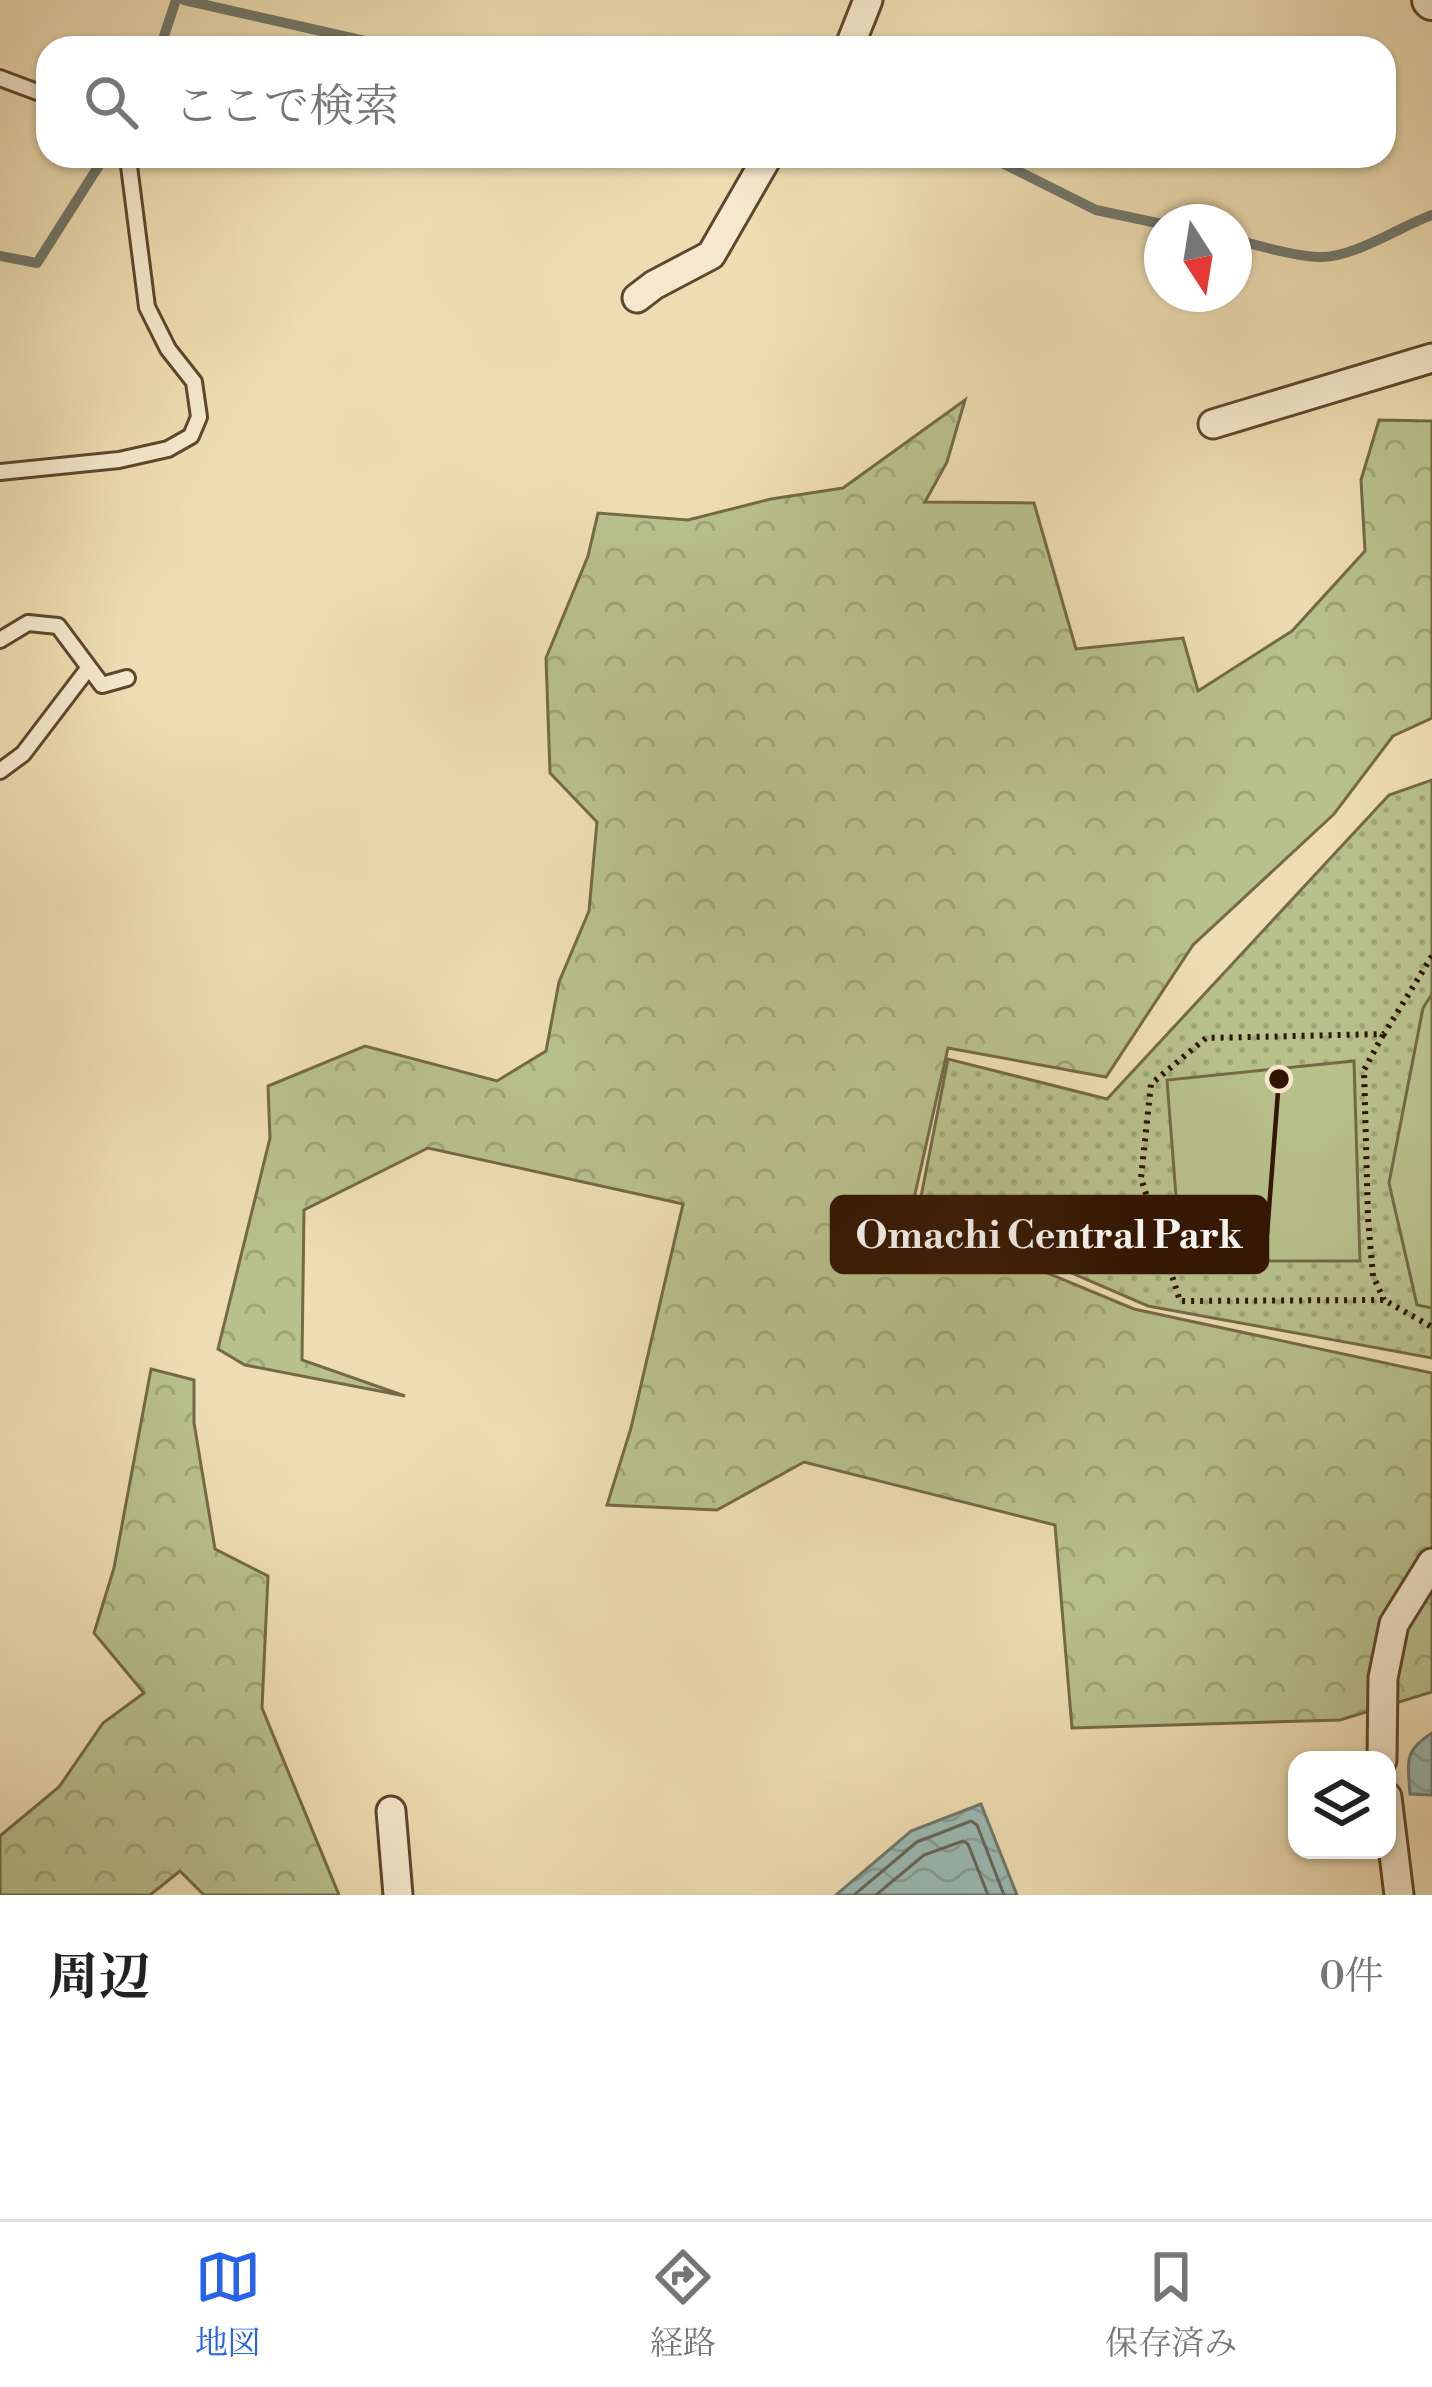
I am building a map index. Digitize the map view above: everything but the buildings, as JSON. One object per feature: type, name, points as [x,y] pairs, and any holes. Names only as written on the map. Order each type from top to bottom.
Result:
[{"type":"street","points":[[854,36],[868,0]]},
{"type":"street","points":[[638,298],[711,255],[761,168]]},
{"type":"street","points":[[1213,424],[1432,358]]},
{"type":"street","points":[[1382,1751],[1383,1678],[1394,1624],[1432,1562]]},
{"type":"street","points":[[391,1811],[398,1895]]},
{"type":"street","points":[[1395,1859],[1399,1895]]},
{"type":"lane","points":[[0,78],[36,92]]},
{"type":"lane","points":[[0,472],[119,460],[168,449],[191,436],[199,417],[194,382],[168,350],[147,307],[129,168]]},
{"type":"lane","points":[[0,640],[28,623],[58,626],[102,686],[127,678]]},
{"type":"lane","points":[[0,771],[22,754],[87,670]]},
{"type":"path","points":[[1384,1300],[1373,1276],[1364,1070],[1432,956]]},
{"type":"path","points":[[1384,1034],[1206,1038],[1151,1084],[1141,1178],[1180,1301],[1384,1300],[1432,1327]]},
{"type":"green space","points":[[965,400],[947,462],[925,502],[1034,503],[1076,649],[1183,638],[1198,691],[1292,631],[1365,551],[1361,480],[1379,420],[1432,421],[1432,718],[1393,736],[1334,814],[1193,945],[1106,1077],[948,1048],[910,1216],[1134,1309],[1432,1373],[1432,1692],[1340,1720],[1072,1728],[1055,1525],[804,1462],[717,1510],[607,1505],[631,1428],[683,1204],[428,1148],[304,1210],[302,1360],[405,1396],[245,1365],[218,1349],[270,1138],[268,1086],[365,1046],[497,1081],[546,1051],[559,982],[589,911],[597,822],[550,773],[546,658],[588,556],[598,513],[688,520],[771,499],[843,488]]},
{"type":"green space","points":[[1432,780],[1432,1358],[1148,1306],[919,1207],[948,1059],[1107,1099],[1389,795]]},
{"type":"green space","points":[[1432,994],[1432,1308],[1417,1305],[1389,1183],[1423,1008]]},
{"type":"green space","points":[[1354,1061],[1360,1261],[1181,1261],[1167,1080]]},
{"type":"green space","points":[[151,1369],[194,1380],[194,1423],[215,1549],[268,1576],[262,1708],[339,1895],[204,1895],[180,1871],[150,1895],[0,1895],[0,1836],[59,1787],[103,1723],[144,1693],[94,1633],[114,1568]]},
{"type":"water","points":[[1432,1733],[1432,1795],[1410,1794],[1409,1758]]},
{"type":"water","points":[[981,1804],[1017,1895],[836,1895],[911,1831]]},
{"type":"waterway","points":[[164,36],[176,0]]},
{"type":"waterway","points":[[184,0],[343,36]]},
{"type":"waterway","points":[[0,256],[37,263],[97,168]]},
{"type":"waterway","points":[[1012,168],[1096,210],[1144,220]]},
{"type":"waterway","points":[[1252,244],[1297,255],[1331,256],[1432,215]]},
{"type":"place","name":"Omachi Central Park","points":[[1279,1079]]}]
